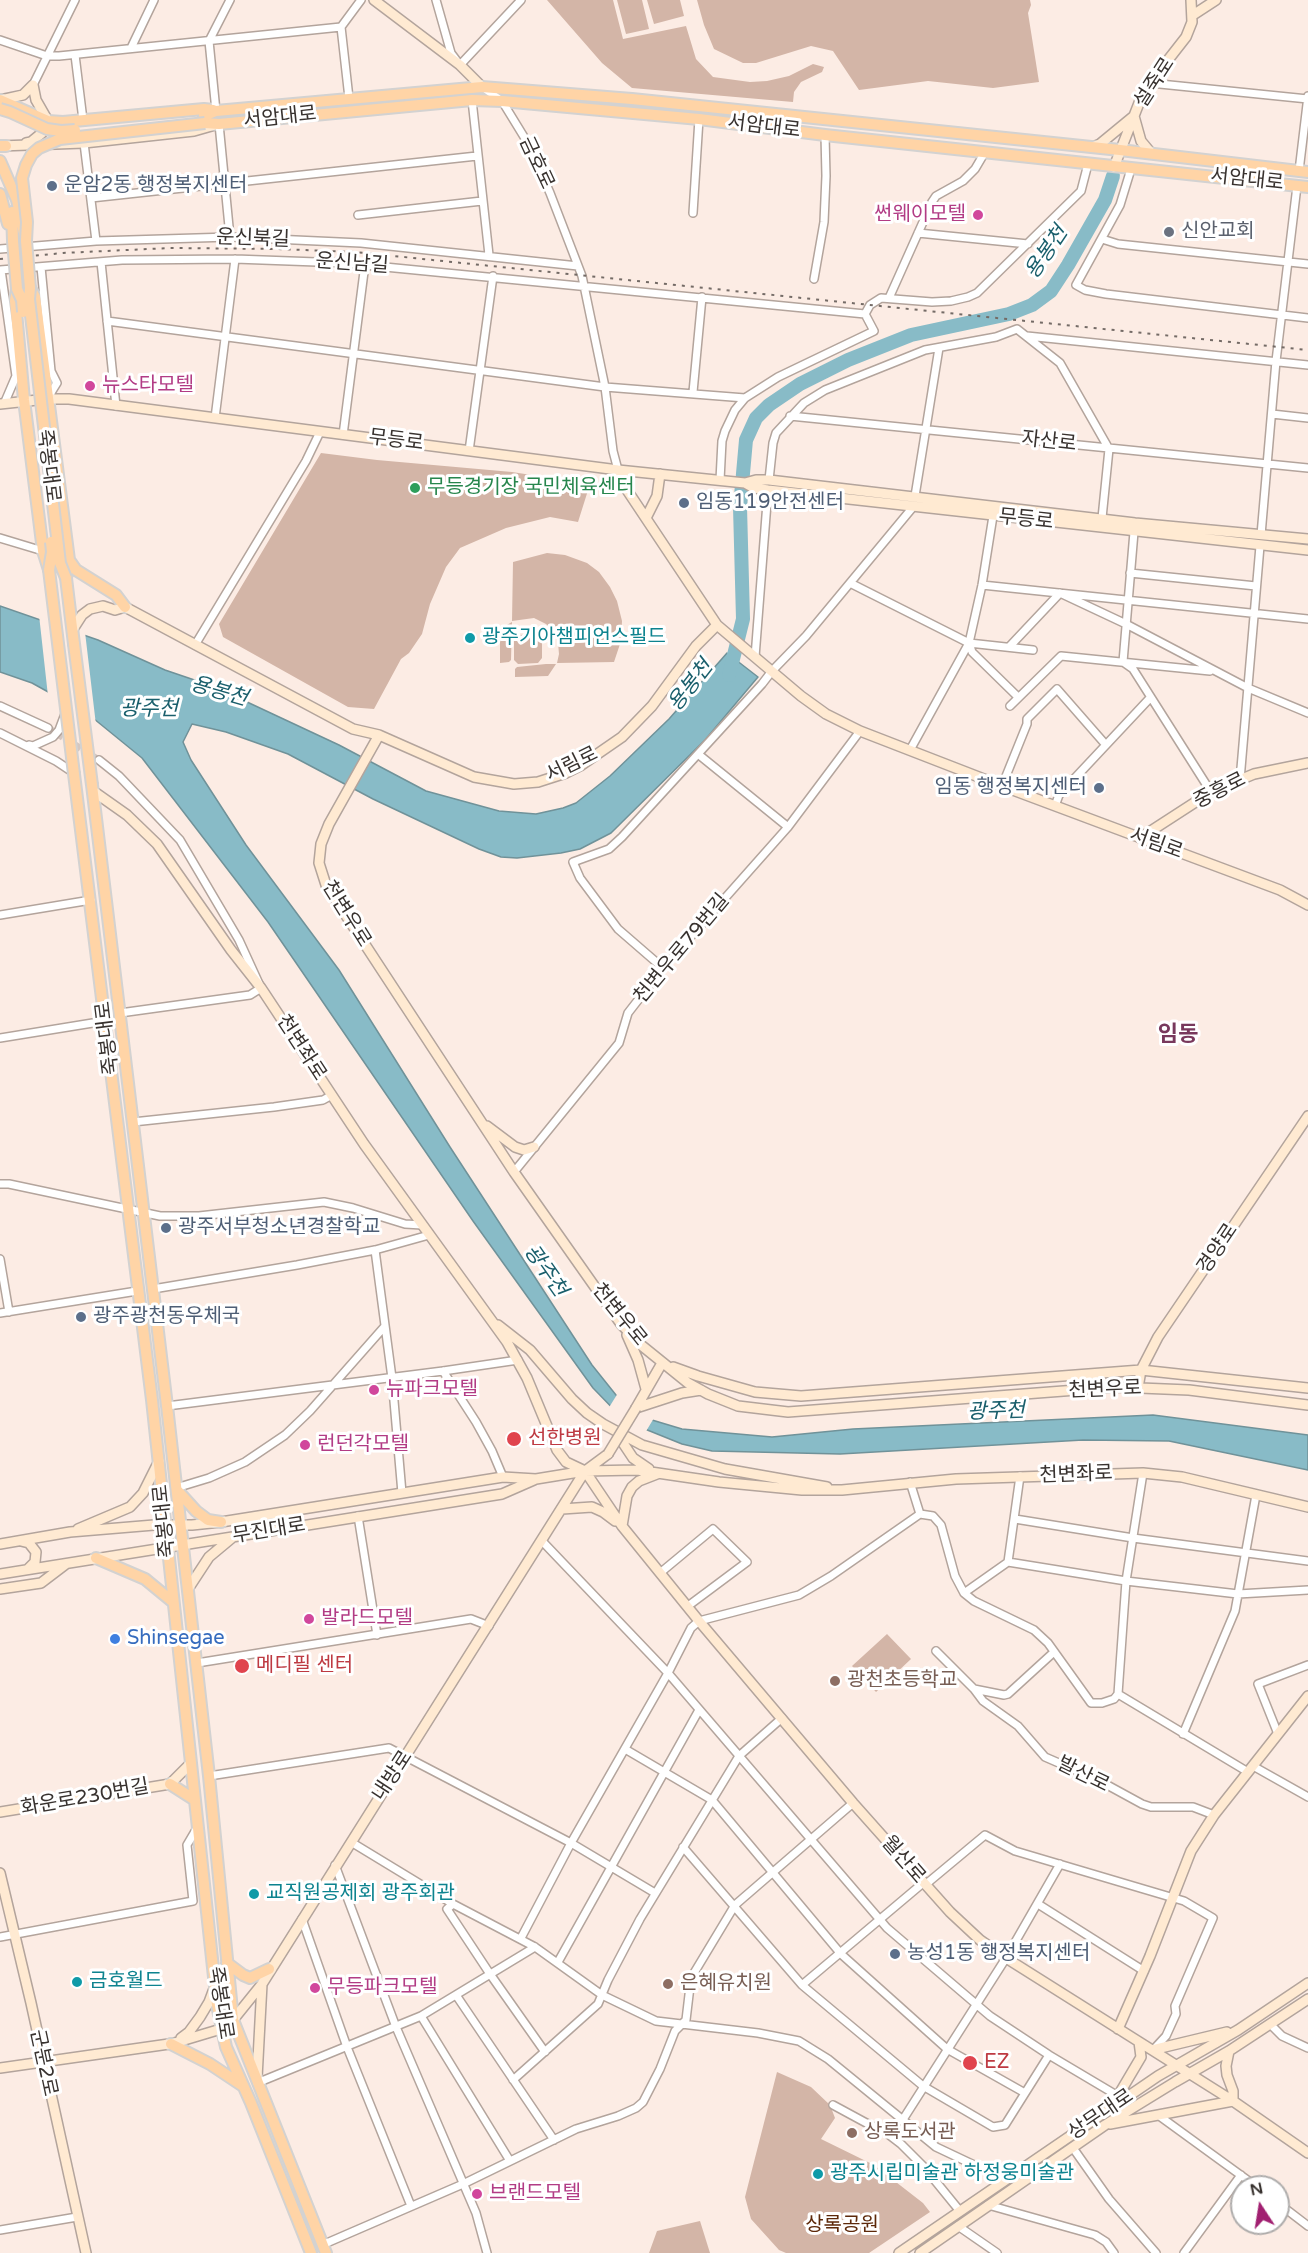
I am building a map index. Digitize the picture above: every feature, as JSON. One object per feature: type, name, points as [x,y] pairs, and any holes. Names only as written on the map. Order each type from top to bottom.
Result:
[{"type":"main road","name":"서암대로","points":[[204,120],[216,111],[482,87],[632,99],[1304,171]]},
{"type":"main road","name":"서암대로","points":[[204,120],[219,124],[472,100],[502,101],[699,119],[1129,169],[1303,186]]},
{"type":"main road","points":[[0,102],[48,121],[204,109],[216,111]]},
{"type":"main road","points":[[0,102],[10,112],[47,129],[61,131],[204,120]]},
{"type":"main road","points":[[26,241],[27,222],[22,178],[32,154],[39,147],[60,139],[204,120]]},
{"type":"main road","points":[[0,161],[17,200],[26,241],[30,288],[35,297],[69,560],[66,578]]},
{"type":"main road","points":[[0,175],[11,205],[17,289],[15,301],[24,400],[43,551],[49,570]]},
{"type":"main road","points":[[0,194],[13,242]]},
{"type":"main road","name":"죽봉대로","points":[[30,288],[29,299],[38,388],[60,563],[66,578],[73,628],[167,1406],[235,2025],[324,2249]]},
{"type":"main road","name":"죽봉대로","points":[[17,289],[22,300],[52,552],[49,570],[65,713],[91,900],[159,1461],[190,1764],[221,2031],[311,2253]]},
{"type":"main road","points":[[69,560],[76,570],[116,595],[124,607]]},
{"type":"main road","points":[[176,1488],[196,1511],[208,1520],[221,1522]]},
{"type":"main road","points":[[96,1558],[145,1579],[173,1602]]},
{"type":"main road","points":[[170,1784],[195,1800]]},
{"type":"main road","points":[[227,1963],[250,1978],[269,1969]]},
{"type":"main road","points":[[171,2044],[210,2064],[244,2087]]},
{"type":"main road","points":[[251,2103],[256,2097],[261,2107],[269,2113]]},
{"type":"street","points":[[0,102],[23,95],[33,85],[75,0]]},
{"type":"street","points":[[131,48],[154,0]]},
{"type":"street","points":[[216,111],[209,41],[230,0]]},
{"type":"street","points":[[349,98],[341,27],[361,0]]},
{"type":"street","name":"금호로","points":[[374,0],[460,65],[482,87],[502,101],[536,158],[585,286],[605,387],[613,451],[618,470]]},
{"type":"street","points":[[436,0],[451,53],[460,65],[521,0]]},
{"type":"street","name":"설죽로","points":[[1114,167],[1150,83],[1186,37],[1193,15],[1191,0]]},
{"type":"street","points":[[1193,15],[1216,0]]},
{"type":"street","points":[[0,40],[46,57],[341,27]]},
{"type":"street","points":[[75,55],[83,120]]},
{"type":"street","points":[[1150,83],[1308,98],[1304,171]]},
{"type":"street","points":[[2,146],[31,142],[42,134],[48,121],[36,100],[33,85]]},
{"type":"street","points":[[472,100],[489,255]]},
{"type":"street","points":[[1096,147],[1134,116],[1141,141],[1151,153]]},
{"type":"street","points":[[693,213],[699,119]]},
{"type":"street","points":[[219,124],[230,237]]},
{"type":"street","name":"서암대로","points":[[2,146],[84,143],[194,131],[219,124]]},
{"type":"street","points":[[814,279],[824,222],[825,135]]},
{"type":"street","points":[[84,143],[96,241]]},
{"type":"street","points":[[889,298],[936,196],[963,181],[975,169],[986,152]]},
{"type":"street","points":[[91,198],[477,156]]},
{"type":"street","points":[[720,480],[722,441],[725,431],[735,410],[745,398],[778,377],[874,331],[865,314],[870,305],[881,298],[932,302],[968,297],[983,289],[1081,191],[1091,164]]},
{"type":"street","points":[[1129,169],[1120,205],[1076,285],[1085,290],[1106,294],[1308,318]]},
{"type":"street","points":[[1261,535],[1276,361],[1288,262],[1303,186]]},
{"type":"street","points":[[358,215],[482,201]]},
{"type":"street","points":[[918,233],[1028,244]]},
{"type":"street","name":"운신북길","points":[[0,249],[96,241],[230,237],[361,243],[578,266]]},
{"type":"street","points":[[1102,239],[1118,244],[1200,254],[1308,264]]},
{"type":"street","points":[[215,418],[235,259]]},
{"type":"street","name":"운신남길","points":[[0,270],[101,262],[235,259],[365,264],[865,314]]},
{"type":"street","points":[[101,262],[116,406]]},
{"type":"street","points":[[342,435],[365,264]]},
{"type":"street","points":[[41,267],[51,371],[57,384],[47,399]]},
{"type":"street","points":[[0,270],[16,376],[2,404]]},
{"type":"street","points":[[469,451],[493,276]]},
{"type":"street","points":[[693,392],[702,297]]},
{"type":"street","points":[[107,321],[546,380],[745,398]]},
{"type":"street","points":[[755,657],[766,485],[776,433],[804,403],[825,390],[897,360],[925,350],[996,337],[1017,329],[1027,336],[1037,347],[1060,363],[1109,449],[1102,518]]},
{"type":"street","points":[[1027,336],[1308,365]]},
{"type":"street","points":[[915,496],[939,348]]},
{"type":"street","name":"무등로","points":[[2,404],[47,399],[116,406],[618,470],[745,483],[754,488],[766,485],[915,496],[1308,539]]},
{"type":"street","points":[[1272,414],[1308,418]]},
{"type":"street","name":"자산로","points":[[790,416],[1308,468]]},
{"type":"street","points":[[195,645],[306,461],[320,432]]},
{"type":"street","name":"서림로","points":[[618,470],[627,490],[687,583],[719,626],[801,696],[826,714],[860,730],[1002,786],[1269,886],[1308,905]]},
{"type":"street","points":[[646,518],[657,496],[660,474]]},
{"type":"street","name":"무등로","points":[[766,485],[914,507],[1308,550]]},
{"type":"street","points":[[663,968],[618,929],[580,878],[573,862],[600,853],[616,843],[772,671],[807,636],[914,507]]},
{"type":"street","points":[[910,750],[969,643],[982,585],[993,516]]},
{"type":"street","points":[[1123,662],[1134,532]]},
{"type":"street","points":[[0,538],[43,551]]},
{"type":"street","points":[[1240,780],[1260,546]]},
{"type":"street","points":[[1130,573],[1256,586]]},
{"type":"street","points":[[850,583],[969,643],[1033,650]]},
{"type":"street","points":[[982,585],[1308,619]]},
{"type":"street","points":[[1060,593],[1126,624],[1248,688],[1308,712]]},
{"type":"street","points":[[1010,646],[1060,593]]},
{"type":"street","points":[[73,628],[82,615],[90,609],[103,606],[115,610],[124,607],[353,729],[379,735]]},
{"type":"street","name":"서림로","points":[[379,735],[487,781],[528,784],[554,777],[580,766],[628,732],[652,706],[696,646],[719,626]]},
{"type":"street","points":[[969,643],[972,652],[1018,697]]},
{"type":"street","points":[[1010,706],[1061,656],[1215,671]]},
{"type":"street","points":[[1123,662],[1133,669],[1211,792]]},
{"type":"street","points":[[1002,786],[1027,719],[1057,689],[1106,745]]},
{"type":"street","points":[[1054,806],[1059,795],[1150,698]]},
{"type":"street","points":[[0,706],[48,728]]},
{"type":"street","points":[[26,745],[33,746],[53,737],[59,730],[65,713]]},
{"type":"street","name":"천변우로79번길","points":[[514,1172],[619,1043],[627,1013],[663,968],[788,827],[860,730]]},
{"type":"street","points":[[0,733],[26,745],[74,774]]},
{"type":"street","name":"천변우로","points":[[379,735],[321,844],[319,863],[321,874],[335,900],[514,1172],[621,1324],[662,1363],[701,1390],[738,1406],[765,1411],[788,1412],[1116,1387],[1189,1390],[1308,1405]]},
{"type":"street","points":[[698,754],[788,827]]},
{"type":"street","points":[[99,760],[118,776],[180,840],[239,940],[261,988],[250,995],[120,1012]]},
{"type":"street","name":"중흥로","points":[[1140,838],[1211,792],[1273,769],[1308,763]]},
{"type":"street","name":"천변좌로","points":[[93,788],[127,815],[157,844],[231,950],[261,988],[332,1095],[518,1360],[557,1450],[567,1462],[585,1471],[618,1469],[774,1488],[842,1490],[910,1482],[1143,1473],[1182,1477],[1308,1507]]},
{"type":"street","points":[[0,915],[91,900]]},
{"type":"street","points":[[0,1038],[105,1021]]},
{"type":"street","points":[[133,1122],[310,1102],[323,1100],[332,1095]]},
{"type":"street","name":"경양로","points":[[1138,1388],[1141,1370],[1158,1337],[1308,1116]]},
{"type":"street","points":[[481,1122],[515,1147],[524,1150],[534,1147]]},
{"type":"street","points":[[0,1184],[160,1216],[181,1217],[324,1203],[353,1208],[405,1224],[422,1225]]},
{"type":"street","points":[[153,1289],[375,1250],[429,1235]]},
{"type":"street","points":[[375,1250],[392,1378],[402,1493]]},
{"type":"street","points":[[0,1259],[9,1312]]},
{"type":"street","points":[[0,1313],[137,1292]]},
{"type":"street","name":"천변좌로","points":[[491,1320],[530,1350],[587,1413],[642,1445],[725,1469],[798,1480],[842,1490]]},
{"type":"street","points":[[621,1324],[632,1343],[646,1389]]},
{"type":"street","points":[[176,1488],[224,1472],[263,1451],[301,1420],[385,1326]]},
{"type":"street","points":[[167,1406],[518,1360]]},
{"type":"street","points":[[660,1473],[639,1464],[619,1437],[662,1363]]},
{"type":"street","name":"천변우로","points":[[662,1363],[755,1392],[801,1396],[1141,1370],[1308,1388]]},
{"type":"street","points":[[443,1371],[477,1422],[503,1477]]},
{"type":"street","points":[[636,1407],[682,1393],[701,1390]]},
{"type":"street","name":"무진대로","points":[[0,1544],[70,1532],[221,1522],[503,1477],[536,1479],[585,1471],[608,1454],[619,1437]]},
{"type":"street","points":[[70,1532],[130,1507],[143,1493],[159,1461]]},
{"type":"street","name":"내방로","points":[[235,2025],[585,1471]]},
{"type":"street","name":"월산로","points":[[585,1471],[622,1526],[699,1621],[853,1803],[966,1928],[1006,1958],[1233,2101],[1307,2151]]},
{"type":"street","points":[[562,1509],[592,1507],[622,1526],[627,1496],[632,1487],[639,1481],[660,1473]]},
{"type":"street","points":[[521,1938],[571,1843],[668,1673],[691,1628],[699,1621],[799,1595],[831,1576],[920,1514],[933,1516],[941,1525],[955,1576],[964,1593],[1035,1630],[1091,1703],[1102,1703],[1114,1699],[1118,1694],[1126,1581],[1143,1473]]},
{"type":"street","points":[[1008,1562],[1020,1476]]},
{"type":"street","name":"무진대로","points":[[0,1575],[502,1494],[536,1479]]},
{"type":"street","points":[[910,1482],[920,1514]]},
{"type":"street","points":[[1183,1734],[1234,1611],[1256,1495]]},
{"type":"street","points":[[358,1516],[377,1635]]},
{"type":"street","points":[[1014,1519],[1133,1538],[1308,1561]]},
{"type":"street","points":[[660,1573],[713,1529],[747,1562],[688,1606]]},
{"type":"street","points":[[188,1589],[209,1557],[233,1537]]},
{"type":"street","points":[[21,1541],[29,1543],[36,1552],[35,1562],[26,1570]]},
{"type":"street","points":[[542,1541],[668,1673],[880,1921],[975,2005],[1049,2055],[1119,2096]]},
{"type":"street","points":[[964,1593],[1008,1562],[1126,1581],[1238,1594],[1308,1590]]},
{"type":"street","points":[[0,1589],[41,1582],[67,1563]]},
{"type":"street","points":[[197,1663],[471,1619],[489,1626]]},
{"type":"street","name":"발산로","points":[[936,1651],[983,1701],[1018,1726],[1045,1757],[1098,1780],[1142,1804],[1151,1807],[1193,1807],[1214,1815]]},
{"type":"street","points":[[974,1689],[1008,1694],[1054,1652]]},
{"type":"street","points":[[1278,1734],[1258,1684],[1308,1665]]},
{"type":"street","points":[[1118,1694],[1183,1734],[1308,1797]]},
{"type":"street","points":[[1118,2029],[1174,1899],[1191,1851],[1214,1815],[1308,1696]]},
{"type":"street","points":[[558,1962],[699,1710]]},
{"type":"street","points":[[513,2079],[598,2004],[608,1980],[655,1893],[739,1756],[782,1718]]},
{"type":"street","points":[[209,1776],[389,1748],[571,1843],[655,1893]]},
{"type":"street","points":[[625,1749],[711,1800],[841,1954],[947,2049],[1025,2093]]},
{"type":"street","points":[[170,1784],[190,1764]]},
{"type":"street","name":"화운로230번길","points":[[0,1812],[170,1784]]},
{"type":"street","points":[[324,2249],[576,2129],[618,2116],[643,2102],[675,2031],[686,2020],[691,1978],[735,1905],[853,1803]]},
{"type":"street","points":[[193,1900],[187,1845],[198,1826]]},
{"type":"street","points":[[802,1985],[985,1835],[1015,1851],[1184,1901],[1213,1918],[1175,2006],[1176,2014],[1166,2036],[1152,2050]]},
{"type":"street","points":[[351,1842],[453,1904],[536,1947],[602,1995],[656,2021],[758,2032],[799,2041],[828,2060],[945,2153],[991,2173],[1001,2182]]},
{"type":"street","points":[[683,1847],[802,1985],[923,2086],[993,2127],[1005,2125],[1049,2055]]},
{"type":"street","points":[[902,2121],[1006,1958],[1060,1864]]},
{"type":"street","points":[[335,1865],[396,2027],[482,2227],[487,2253]]},
{"type":"street","name":"군분2로","points":[[0,1873],[86,2253]]},
{"type":"street","points":[[0,1937],[193,1900],[208,1911]]},
{"type":"street","points":[[453,1904],[447,1908],[545,2052]]},
{"type":"street","points":[[1038,1904],[1144,1971]]},
{"type":"street","points":[[302,1919],[347,2047],[411,2206]]},
{"type":"street","points":[[262,1984],[257,2083],[421,2016],[536,1947]]},
{"type":"street","name":"상무대로","points":[[898,2253],[1111,2108],[1238,2030],[1308,1983]]},
{"type":"street","points":[[171,2044],[189,2032],[209,2002],[215,1984]]},
{"type":"street","points":[[456,1995],[554,2140]]},
{"type":"street","name":"상무대로","points":[[920,2253],[1105,2126],[1229,2051],[1308,1999]]},
{"type":"street","points":[[421,2016],[510,2162]]},
{"type":"street","points":[[1270,2024],[1282,2036],[1308,2048]]},
{"type":"street","points":[[0,2068],[171,2044],[235,2025]]},
{"type":"street","points":[[1152,2050],[1238,2030]]},
{"type":"street","points":[[1111,2108],[1141,2057],[1139,2042]]},
{"type":"street","points":[[1105,2126],[1233,2101],[1233,2091],[1226,2066],[1229,2051]]},
{"type":"street","points":[[833,2105],[884,2131],[902,2144],[959,2210]]},
{"type":"street","points":[[1158,2115],[1241,2175]]},
{"type":"street","points":[[1073,2148],[1109,2199],[1151,2251]]},
{"type":"street","points":[[1184,2253],[1230,2191]]},
{"type":"street","points":[[988,2205],[1095,2235],[1106,2242],[1114,2253]]},
{"type":"street","points":[[1290,2212],[1308,2226]]},
{"type":"street","points":[[0,2230],[77,2217]]},
{"type":"street","points":[[958,2226],[997,2253]]},
{"type":"green space","points":[[547,0],[613,0],[623,39],[686,26],[696,59],[713,77],[750,82],[767,81],[789,76],[813,64],[824,67],[822,72],[801,82],[794,92],[793,102],[632,88],[602,63]]},
{"type":"green space","points":[[617,0],[642,0],[649,29],[626,34]]},
{"type":"green space","points":[[647,0],[680,0],[684,16],[654,24]]},
{"type":"green space","points":[[697,0],[1030,0],[1028,13],[1039,82],[993,88],[928,81],[859,90],[833,51],[811,46],[756,63],[743,63],[714,49]]},
{"type":"green space","points":[[321,453],[512,472],[590,484],[578,522],[550,517],[506,528],[460,548],[446,567],[430,604],[422,634],[409,653],[401,659],[374,709],[348,707],[223,637],[219,624]]},
{"type":"green space","points":[[547,553],[565,555],[587,563],[599,572],[610,587],[617,601],[622,621],[621,641],[614,662],[557,663],[558,643],[554,632],[546,624],[534,618],[512,621],[513,562]]},
{"type":"green space","points":[[512,622],[511,660],[500,663],[500,629]]},
{"type":"green space","points":[[537,634],[542,639],[542,658],[538,663],[518,664],[514,660],[514,640],[518,635]]},
{"type":"green space","points":[[556,664],[548,676],[515,677],[517,667]]},
{"type":"green space","points":[[887,1634],[911,1659],[876,1692],[852,1666]]},
{"type":"green space","name":"상록공원","points":[[777,2072],[811,2087],[830,2105],[835,2118],[821,2139],[874,2165],[923,2203],[930,2212],[869,2253],[786,2253],[779,2250],[751,2219],[745,2197]]},
{"type":"green space","points":[[700,2221],[710,2253],[649,2253],[657,2231]]},
{"type":"water","name":"광주천","points":[[0,606],[98,640],[165,670],[215,687],[339,745],[426,791],[499,811],[536,814],[576,803],[610,776],[669,719],[727,653],[758,677],[705,740],[611,833],[580,849],[561,853],[517,858],[501,857],[373,799],[288,754],[226,732],[192,724],[183,742],[191,760],[246,845],[339,970],[450,1147],[592,1365],[629,1409],[642,1417],[682,1429],[772,1437],[853,1429],[1153,1415],[1308,1435],[1308,1470],[1169,1441],[1083,1440],[840,1454],[712,1451],[682,1444],[625,1421],[593,1388],[473,1221],[268,922],[142,758],[88,714],[32,683],[0,672]]},
{"type":"pier","points":[[39,615],[85,632],[96,725],[48,696]]},
{"type":"pier","points":[[618,1393],[631,1407],[654,1418],[645,1433],[624,1424],[608,1409]]},
{"type":"waterway","name":"용봉천","points":[[729,675],[743,619],[740,507],[746,440],[756,418],[769,405],[800,384],[848,360],[911,335],[1009,314],[1032,305],[1051,291],[1068,265],[1105,200],[1113,176]]},
{"type":"tunnel","points":[[48,728],[99,760]]},
{"type":"railway","points":[[0,259],[63,253],[170,248],[355,252],[1308,350]]},
{"type":"place","name":"운암2동 행정복지센터","points":[[52,186]]},
{"type":"place","name":"썬웨이모텔","points":[[978,215]]},
{"type":"place","name":"신안교회","points":[[1169,232]]},
{"type":"place","name":"뉴스타모텔","points":[[90,386]]},
{"type":"place","name":"무등경기장 국민체육센터","points":[[415,488]]},
{"type":"place","name":"임동119안전센터","points":[[684,503]]},
{"type":"place","name":"광주기아챔피언스필드","points":[[470,638]]},
{"type":"place","name":"임동 행정복지센터","points":[[1099,788]]},
{"type":"place","name":"광주서부청소년경찰학교","points":[[166,1228]]},
{"type":"place","name":"광주광천동우체국","points":[[81,1317]]},
{"type":"place","name":"뉴파크모텔","points":[[374,1390]]},
{"type":"place","name":"선한병원","points":[[514,1439]]},
{"type":"place","name":"런던각모텔","points":[[305,1445]]},
{"type":"place","name":"발라드모텔","points":[[309,1619]]},
{"type":"place","name":"Shinsegae","points":[[115,1639]]},
{"type":"place","name":"메디필 센터","points":[[242,1666]]},
{"type":"place","name":"광천초등학교","points":[[835,1681]]},
{"type":"place","name":"교직원공제회 광주회관","points":[[254,1894]]},
{"type":"place","name":"농성1동 행정복지센터","points":[[895,1954]]},
{"type":"place","name":"금호월드","points":[[77,1982]]},
{"type":"place","name":"은혜유치원","points":[[668,1984]]},
{"type":"place","name":"무등파크모텔","points":[[315,1988]]},
{"type":"place","name":"EZ","points":[[970,2063]]},
{"type":"place","name":"상록도서관","points":[[852,2133]]},
{"type":"place","name":"광주시립미술관 하정웅미술관","points":[[818,2174]]},
{"type":"place","name":"브랜드모텔","points":[[477,2194]]},
{"type":"district","name":"임동","points":[[1178,1035]]}]
